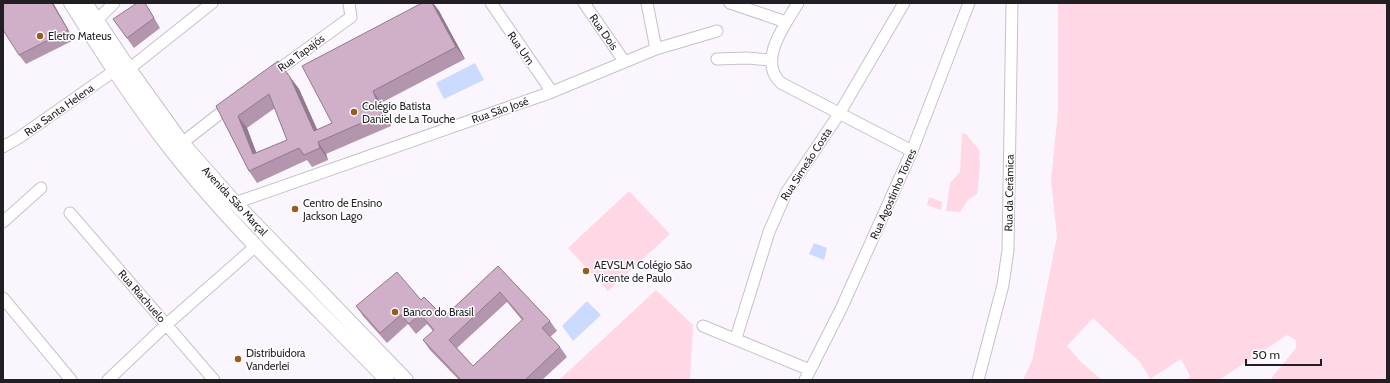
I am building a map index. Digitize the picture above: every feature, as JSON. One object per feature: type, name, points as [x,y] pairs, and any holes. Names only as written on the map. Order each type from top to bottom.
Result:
[{"type":"main road","name":"Avenida São Marçal","points":[[71,3],[114,71],[170,148],[210,195],[387,380]]},
{"type":"main road","name":"Avenida São Marçal","points":[[85,3],[128,68],[182,143],[235,203],[406,380]]},
{"type":"street","points":[[97,20],[114,3]]},
{"type":"street","points":[[128,68],[212,3]]},
{"type":"street","name":"Rua Tapajós","points":[[264,80],[351,17],[349,3]]},
{"type":"street","name":"Rua Um","points":[[491,3],[552,92]]},
{"type":"street","name":"Rua Dois","points":[[584,3],[624,61]]},
{"type":"street","points":[[647,3],[656,49]]},
{"type":"street","points":[[730,3],[786,22]]},
{"type":"street","points":[[798,3],[786,22],[774,46],[770,60],[773,72],[781,83],[912,151]]},
{"type":"street","name":"Rua Simeão Costa","points":[[736,338],[777,211],[786,193],[839,114],[904,3]]},
{"type":"street","name":"Rua Agostinho Tôrres","points":[[810,376],[912,151],[969,3]]},
{"type":"street","name":"Rua da Cerâmica","points":[[978,380],[1002,285],[1008,250],[1012,3]]},
{"type":"street","name":"Rua São José","points":[[235,203],[552,92],[656,49],[717,31]]},
{"type":"street","points":[[717,60],[747,58],[770,60]]},
{"type":"street","name":"Rua Santa Helena","points":[[3,147],[20,137],[114,71]]},
{"type":"street","points":[[182,143],[240,98]]},
{"type":"street","points":[[3,222],[41,188]]},
{"type":"street","name":"Rua Riachuelo","points":[[70,213],[214,380]]},
{"type":"street","points":[[108,380],[167,324],[257,245]]},
{"type":"street","points":[[3,298],[71,380]]},
{"type":"street","points":[[703,326],[736,338],[810,376]]},
{"type":"shaded area","points":[[1058,3],[1387,3],[1387,380],[1270,380],[1296,348],[1296,340],[1287,335],[1219,380],[1187,380],[1190,376],[1181,359],[1150,379],[1140,362],[1093,318],[1067,346],[1081,362],[1102,380],[1023,380],[1032,361],[1057,237],[1051,180],[1058,111]]},
{"type":"shaded area","points":[[962,133],[966,134],[979,150],[980,166],[977,194],[968,200],[960,212],[946,211],[950,183],[960,172]]},
{"type":"shaded area","points":[[629,191],[670,234],[608,291],[568,248]]},
{"type":"shaded area","points":[[929,197],[942,202],[941,210],[927,205]]},
{"type":"shaded area","points":[[656,290],[693,325],[690,380],[559,380]]},
{"type":"water","points":[[475,63],[484,80],[444,99],[436,83]]},
{"type":"water","points":[[814,243],[827,248],[824,260],[809,254]]},
{"type":"water","points":[[587,301],[601,315],[573,341],[562,326]]},
{"type":"building","name":"Eletro Mateus","points":[[3,3],[52,3],[68,30],[19,55],[3,30]]},
{"type":"building","points":[[137,3],[145,3],[154,18],[127,38],[113,19]]},
{"type":"building","points":[[422,3],[432,3],[456,47],[373,91],[382,114],[318,142],[320,148],[304,155],[299,148],[249,171],[216,106],[278,61],[290,77],[314,131],[332,123],[302,66]],"holes":[[[269,94],[287,140],[253,154],[238,116]]]},
{"type":"building","points":[[498,266],[550,321],[542,328],[560,347],[525,380],[461,380],[423,340],[434,330],[420,314],[409,324],[401,315],[380,333],[356,306],[397,272],[421,300],[424,297],[444,317]],"holes":[[[500,292],[523,319],[473,366],[449,340]]]},
{"type":"place","name":"Eletro Mateus","points":[[40,36]]},
{"type":"place","name":"Colégio Batista Daniel de La Touche","points":[[354,112]]},
{"type":"place","name":"Centro de Ensino Jackson Lago","points":[[295,209]]},
{"type":"place","name":"AEVSLM Colégio São Vicente de Paulo","points":[[586,271]]},
{"type":"place","name":"Banco do Brasil","points":[[395,312]]},
{"type":"place","name":"Distribuidora Vanderlei","points":[[238,359]]}]
